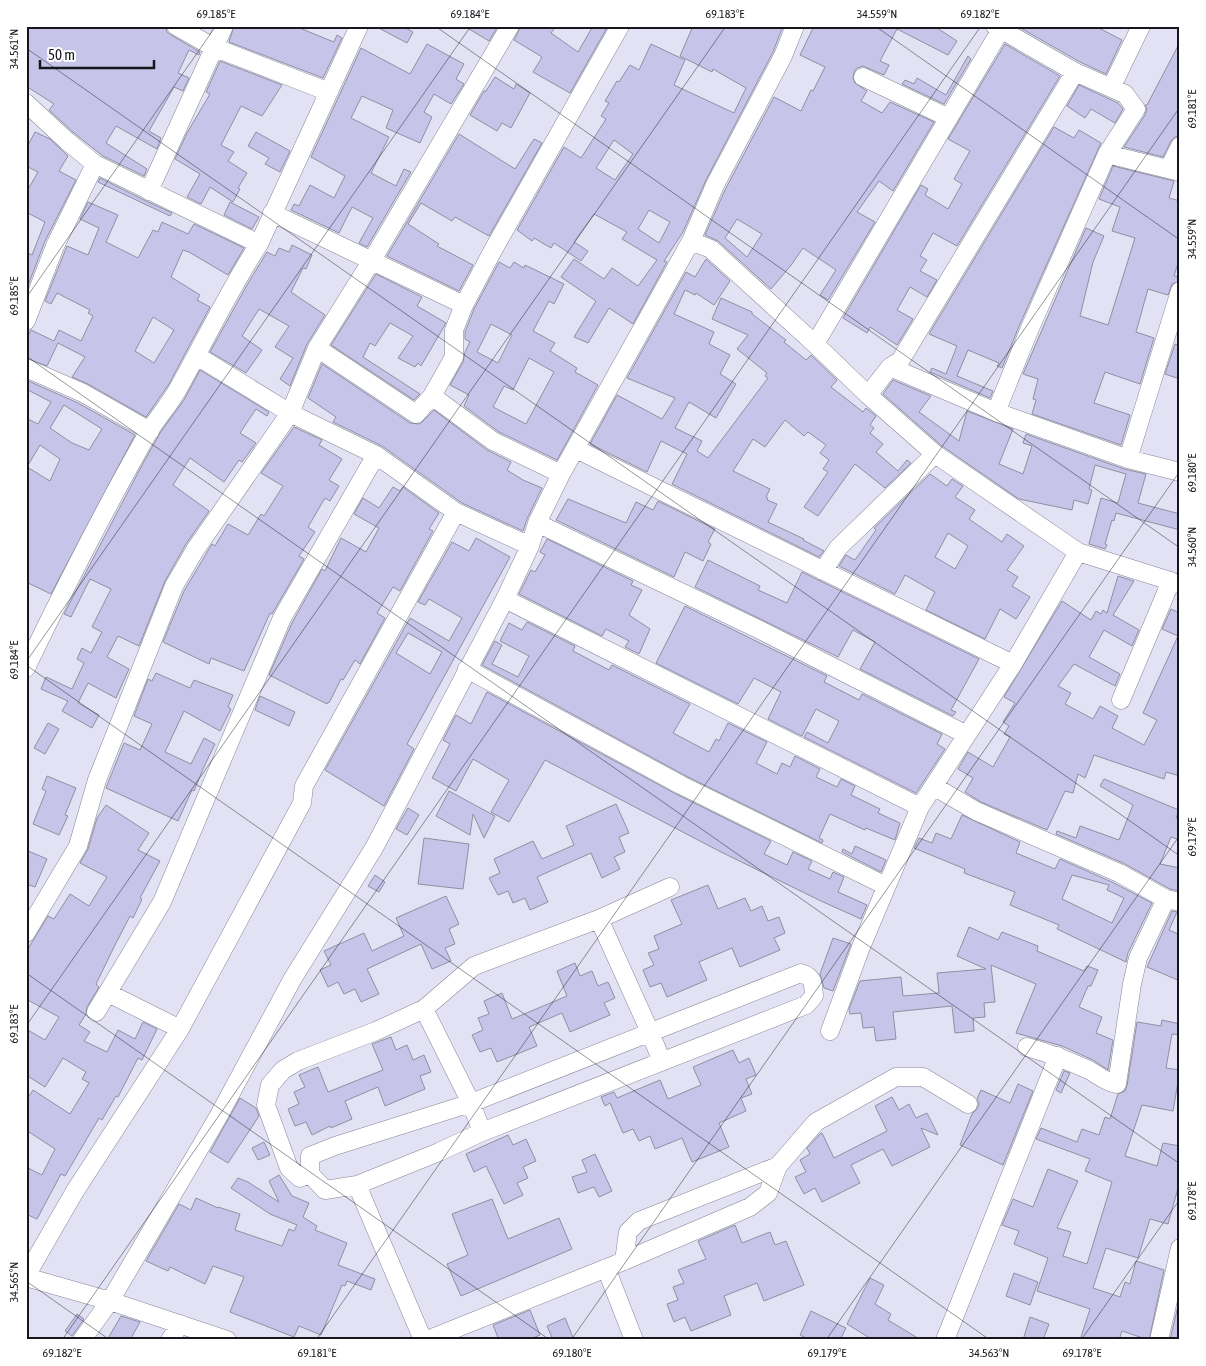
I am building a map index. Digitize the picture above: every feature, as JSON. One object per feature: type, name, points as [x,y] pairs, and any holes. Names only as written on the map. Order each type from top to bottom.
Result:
[{"type":"street","points":[[176,26],[213,47],[329,92]]},
{"type":"street","points":[[149,191],[224,26]]},
{"type":"street","points":[[26,668],[102,516],[150,431],[168,407],[241,271],[259,244],[359,26]]},
{"type":"street","points":[[26,933],[78,846],[97,780],[174,586],[195,550],[290,413],[317,348],[372,260],[510,26]]},
{"type":"street","points":[[317,348],[416,414],[432,396],[454,357],[454,330],[464,305],[620,26]]},
{"type":"street","points":[[82,1340],[110,1301],[218,1118],[293,978],[374,848],[505,598],[562,474],[691,241],[715,185],[783,56],[795,26]]},
{"type":"street","points":[[1111,88],[1141,26]]},
{"type":"street","points":[[815,344],[949,118],[1000,27],[1075,72],[1125,94],[1136,109],[1107,154],[1030,328],[996,412]]},
{"type":"street","points":[[868,395],[890,367],[900,361],[1075,72]]},
{"type":"street","points":[[863,78],[949,118]]},
{"type":"street","points":[[26,103],[66,141],[95,164],[259,244]]},
{"type":"street","points":[[1107,154],[1174,170],[1180,146]]},
{"type":"street","points":[[26,321],[55,246],[95,164]]},
{"type":"street","points":[[272,213],[464,305]]},
{"type":"street","points":[[691,241],[711,249],[868,395],[935,454],[1078,552],[1175,582],[1122,700]]},
{"type":"street","points":[[1128,459],[1180,291]]},
{"type":"street","points":[[197,356],[290,413],[376,455],[456,512],[530,546]]},
{"type":"street","points":[[890,367],[996,412],[1128,459],[1180,472]]},
{"type":"street","points":[[26,368],[83,393],[150,431]]},
{"type":"street","points":[[432,396],[493,441],[562,474]]},
{"type":"street","points":[[576,449],[1014,664]]},
{"type":"street","points":[[823,571],[838,548],[935,454]]},
{"type":"street","points":[[96,1012],[162,902],[282,618],[376,455]]},
{"type":"street","points":[[227,1340],[110,1301],[26,1276],[76,1191],[180,1029],[302,803],[304,786],[456,512]]},
{"type":"street","points":[[538,523],[760,630],[967,735]]},
{"type":"street","points":[[830,1031],[861,947],[920,807],[1014,664],[1078,552]]},
{"type":"street","points":[[505,598],[920,807]]},
{"type":"street","points":[[467,670],[681,784],[886,886]]},
{"type":"street","points":[[934,787],[976,811],[1119,874],[1173,901],[1138,958],[1132,984],[1117,1084],[1113,1084],[1096,1073],[1058,1056],[1027,1047]]},
{"type":"street","points":[[310,1174],[300,1178],[289,1168],[266,1105],[270,1085],[283,1070],[298,1060],[376,1031],[424,1009],[474,966],[599,919],[670,887]]},
{"type":"street","points":[[599,919],[662,1062]]},
{"type":"street","points":[[802,973],[809,976],[813,981],[814,996],[806,1005],[482,1132],[439,1152],[357,1184],[325,1190],[310,1174],[310,1156],[335,1146],[471,1103],[650,1032],[796,974],[802,973]]},
{"type":"street","points":[[108,993],[180,1029]]},
{"type":"street","points":[[424,1009],[471,1103],[482,1132]]},
{"type":"street","points":[[945,1340],[1058,1056]]},
{"type":"street","points":[[357,1184],[425,1340],[624,1261],[750,1207],[768,1193],[778,1166],[816,1122],[896,1077],[923,1077],[968,1104]]},
{"type":"street","points":[[624,1261],[628,1232],[639,1221],[778,1166]]},
{"type":"street","points":[[1158,1340],[1180,1248]]},
{"type":"street","points":[[606,1268],[634,1340]]},
{"type":"street","points":[[170,1340],[180,1324]]},
{"type":"building","points":[[26,26],[165,26],[167,32],[171,35],[200,52],[199,55],[189,50],[178,73],[189,78],[183,91],[174,87],[149,131],[161,138],[157,149],[116,126],[106,143],[147,169],[144,176],[103,156],[49,110],[54,104],[26,86]]},
{"type":"building","points":[[234,26],[304,26],[302,29],[334,42],[337,35],[342,38],[323,78],[229,42]]},
{"type":"building","points":[[375,26],[402,26],[413,32],[407,43]]},
{"type":"building","points":[[464,26],[498,26],[489,41]]},
{"type":"building","points":[[521,26],[556,26],[551,33],[578,52],[593,26],[608,26],[570,93],[533,72],[542,57],[514,40]]},
{"type":"building","points":[[693,26],[783,26],[773,52],[706,180],[683,232],[664,261],[667,262],[633,324],[609,308],[588,343],[574,337],[596,301],[561,277],[574,259],[604,279],[612,268],[638,286],[657,260],[622,239],[627,232],[594,214],[574,242],[588,251],[581,261],[554,243],[551,248],[534,238],[532,241],[517,230],[564,147],[581,158],[606,119],[601,116],[609,103],[605,101],[617,81],[619,82],[630,65],[639,70],[651,44],[685,60],[674,85],[734,113],[746,88],[713,69],[712,72],[680,56]],"holes":[[[614,140],[633,154],[615,180],[596,168]],[[649,210],[670,222],[659,243],[638,229]]]},
{"type":"building","points":[[814,26],[934,26],[957,41],[948,55],[897,29],[880,61],[889,65],[884,75],[863,66],[857,68],[854,72],[853,78],[855,83],[867,91],[861,101],[882,113],[890,102],[934,122],[893,191],[879,181],[857,212],[875,222],[828,300],[820,295],[836,270],[803,248],[771,289],[718,241],[705,235],[725,190],[774,97],[801,111],[811,90],[813,91],[825,67],[800,55]],"holes":[[[737,219],[762,234],[747,257],[725,238]]]},
{"type":"building","points":[[1017,26],[1095,26],[1122,40],[1106,74],[1080,62]]},
{"type":"building","points":[[1180,42],[1180,135],[1171,141],[1163,157],[1124,147],[1145,115],[1147,109],[1145,105],[1147,105]]},
{"type":"building","points":[[427,44],[464,64],[456,79],[464,84],[451,104],[434,94],[424,112],[432,117],[420,143],[386,128],[393,110],[362,96],[351,118],[389,137],[371,173],[396,186],[404,169],[411,172],[367,247],[359,243],[373,218],[352,207],[339,233],[291,210],[294,204],[299,206],[310,185],[334,198],[345,176],[311,157],[361,48],[410,74]]},
{"type":"building","points":[[1005,44],[1060,76],[957,246],[933,233],[920,256],[927,260],[920,271],[937,280],[927,297],[910,287],[897,310],[913,319],[897,345],[870,327],[867,333],[843,318],[921,185],[928,189],[925,195],[948,209],[962,184],[954,179],[970,151],[948,139]]},
{"type":"building","points":[[968,56],[971,59],[944,104],[902,84],[905,80],[914,84],[917,78],[946,95]]},
{"type":"building","points":[[220,61],[282,85],[262,116],[241,106],[221,145],[234,152],[228,161],[247,173],[238,188],[240,189],[233,202],[210,187],[201,204],[187,197],[200,174],[175,159],[187,133],[210,94],[206,92]]},
{"type":"building","points":[[495,77],[514,89],[516,84],[530,93],[511,128],[502,123],[497,131],[470,115]]},
{"type":"building","points":[[1079,85],[1118,103],[1123,109],[1115,123],[1091,109],[1085,118],[1067,106]]},
{"type":"building","points":[[1054,127],[1074,138],[1079,130],[1101,143],[1002,368],[997,366],[999,363],[968,350],[957,376],[993,391],[990,398],[930,372],[932,368],[946,374],[957,346],[929,334]]},
{"type":"building","points":[[35,132],[50,139],[68,156],[59,171],[76,180],[45,241],[26,291],[26,252],[32,255],[45,222],[26,212],[26,193],[38,172],[26,166],[26,149]]},
{"type":"building","points":[[256,132],[290,151],[280,172],[265,164],[269,158],[248,146]]},
{"type":"building","points":[[459,134],[515,169],[534,139],[542,143],[489,236],[455,217],[452,221],[421,203],[408,224],[439,244],[437,246],[473,265],[459,291],[387,256]]},
{"type":"building","points":[[1113,166],[1174,181],[1169,198],[1180,201],[1180,257],[1174,276],[1180,277],[1180,281],[1172,284],[1168,295],[1148,289],[1136,332],[1154,338],[1140,384],[1105,372],[1094,403],[1130,415],[1121,445],[1032,414],[1036,400],[1033,399],[1038,379],[1023,374],[1086,228],[1104,236],[1093,262],[1080,316],[1108,325],[1135,238],[1112,231],[1120,207],[1099,199]]},
{"type":"building","points":[[100,178],[172,213],[170,216],[98,182]]},
{"type":"building","points":[[88,202],[118,215],[106,242],[138,258],[153,230],[158,232],[162,222],[188,234],[194,224],[244,248],[228,275],[183,250],[171,277],[200,295],[197,300],[210,307],[169,384],[146,417],[72,377],[85,357],[58,343],[47,366],[26,358],[26,340],[31,330],[54,341],[59,330],[81,341],[93,316],[88,313],[90,310],[57,293],[51,304],[45,301],[67,246],[88,255],[99,228],[80,219]],"holes":[[[153,317],[174,330],[154,363],[135,351]]]},
{"type":"building","points":[[230,202],[259,217],[252,229],[224,215]]},
{"type":"building","points":[[292,245],[312,255],[306,269],[303,268],[291,292],[325,315],[307,344],[290,386],[280,379],[293,358],[275,347],[289,326],[259,309],[242,336],[262,350],[246,373],[210,352],[267,252],[275,256],[279,248],[289,252]]},
{"type":"building","points":[[706,259],[730,281],[714,305],[696,293],[695,295],[685,290],[674,314],[714,332],[709,344],[730,355],[720,374],[736,384],[716,418],[689,402],[675,428],[702,441],[697,451],[708,458],[768,378],[765,376],[767,373],[737,349],[748,335],[712,319],[721,298],[752,312],[752,314],[786,340],[784,342],[806,360],[811,355],[837,380],[831,387],[863,412],[866,408],[876,416],[870,425],[874,428],[870,433],[883,444],[876,452],[898,471],[907,460],[911,463],[885,488],[855,464],[818,516],[804,507],[828,472],[823,469],[829,460],[820,453],[826,445],[808,432],[804,436],[785,420],[765,447],[753,439],[733,471],[770,489],[766,497],[768,498],[767,500],[777,504],[768,522],[824,551],[819,557],[672,484],[687,454],[661,441],[647,472],[590,444],[617,395],[662,419],[675,398],[627,378],[686,272],[695,277]]},
{"type":"building","points":[[499,262],[510,268],[514,262],[524,268],[525,265],[564,284],[554,304],[549,301],[533,331],[555,343],[550,351],[577,368],[575,372],[598,385],[557,460],[499,432],[464,406],[469,395],[450,385],[463,362],[470,342],[465,339],[465,332],[474,309]],"holes":[[[491,324],[512,335],[498,363],[477,352]],[[529,358],[554,372],[526,424],[493,407],[504,386],[513,390]]]},
{"type":"building","points":[[376,274],[422,297],[417,306],[446,323],[421,366],[418,363],[415,367],[398,358],[413,336],[390,323],[375,346],[370,343],[363,357],[420,394],[414,400],[331,345]]},
{"type":"building","points":[[1175,344],[1180,346],[1180,379],[1165,374]]},
{"type":"building","points":[[322,364],[410,423],[420,424],[434,410],[487,450],[511,462],[507,470],[523,480],[542,488],[523,531],[462,503],[382,446],[333,422],[336,417],[308,398]]},
{"type":"building","points":[[200,370],[269,412],[267,416],[256,409],[240,433],[256,443],[242,462],[239,460],[224,482],[190,458],[173,485],[209,511],[186,544],[165,581],[139,646],[118,636],[107,657],[129,669],[116,698],[88,683],[78,703],[99,715],[92,728],[62,711],[68,701],[41,689],[46,677],[72,689],[84,663],[77,659],[82,648],[91,653],[102,632],[92,627],[111,589],[90,579],[71,617],[64,614],[141,467],[160,433],[184,400]]},
{"type":"building","points":[[26,380],[78,403],[135,435],[51,594],[26,582],[26,418],[38,424],[51,402],[26,389]],"holes":[[[64,405],[102,429],[89,450],[72,443],[50,428]],[[40,445],[60,459],[50,481],[27,467]]]},
{"type":"building","points":[[893,380],[931,396],[919,412],[959,441],[967,411],[1013,429],[999,464],[1023,474],[1032,446],[1023,443],[1026,434],[1124,469],[1146,474],[1138,503],[1180,514],[1180,530],[1116,513],[1114,521],[1112,520],[1105,549],[1089,544],[1101,498],[1118,503],[1126,474],[1095,465],[1089,489],[1092,490],[1088,504],[1074,500],[1072,510],[1019,499],[942,446],[883,394]]},
{"type":"building","points":[[294,427],[322,440],[319,445],[342,459],[329,480],[339,486],[330,501],[325,498],[308,527],[315,532],[299,556],[304,559],[272,614],[270,613],[244,671],[211,658],[209,664],[163,642],[184,591],[212,544],[215,546],[228,524],[248,535],[261,514],[264,516],[283,486],[261,473]]},
{"type":"building","points":[[930,474],[947,486],[952,479],[963,486],[955,497],[975,510],[969,519],[1002,542],[1007,534],[1024,546],[1007,570],[1018,577],[1012,586],[1030,597],[1016,619],[1000,609],[985,639],[926,610],[935,592],[905,575],[895,594],[839,566],[846,555],[855,560],[876,530],[874,528]],"holes":[[[948,533],[968,546],[955,569],[935,557]]]},
{"type":"building","points":[[393,487],[400,491],[403,487],[439,513],[429,529],[433,531],[400,591],[393,587],[377,613],[385,618],[360,664],[355,660],[343,680],[341,679],[327,704],[269,675],[292,623],[322,569],[325,571],[341,538],[366,552],[379,528],[354,514],[363,498],[379,508]]},
{"type":"building","points":[[568,499],[626,523],[636,502],[653,510],[658,501],[715,529],[708,542],[711,544],[703,561],[685,552],[674,577],[556,520]]},
{"type":"building","points":[[476,538],[510,557],[407,744],[414,749],[384,806],[325,770],[410,618],[449,641],[462,618],[429,599],[425,605],[418,602],[452,542],[469,551]],"holes":[[[408,633],[442,652],[430,674],[396,653]]]},
{"type":"building","points":[[547,539],[633,581],[631,585],[642,590],[629,615],[650,629],[639,654],[625,647],[629,641],[606,629],[602,636],[519,594],[531,570],[535,572],[545,555],[540,552]]},
{"type":"building","points":[[708,560],[760,586],[758,590],[787,603],[802,572],[979,659],[951,710],[956,712],[953,716],[860,669],[875,642],[853,630],[838,657],[695,587]]},
{"type":"building","points":[[1118,576],[1134,581],[1113,615],[1139,630],[1132,646],[1104,630],[1089,657],[1120,674],[1115,686],[1074,664],[1058,686],[1071,693],[1065,704],[1093,719],[1100,706],[1118,716],[1112,728],[1144,745],[1157,720],[1143,713],[1178,636],[1162,629],[1171,609],[1180,613],[1180,776],[1166,772],[1164,779],[1094,755],[1085,778],[1078,774],[1073,793],[1065,791],[1047,830],[981,802],[965,792],[973,778],[958,769],[968,752],[993,767],[1010,737],[1004,734],[1009,726],[1003,722],[1015,703],[1004,697],[1062,601],[1091,620],[1096,611],[1101,614],[1103,610],[1107,613]]},
{"type":"building","points":[[685,606],[827,676],[824,682],[859,700],[862,694],[942,734],[937,744],[945,749],[916,793],[804,737],[807,732],[828,743],[839,721],[816,709],[802,736],[768,719],[781,692],[754,678],[738,704],[656,663]]},
{"type":"building","points":[[527,622],[575,646],[573,651],[609,670],[612,665],[690,704],[673,733],[709,752],[716,739],[719,741],[728,723],[767,742],[756,763],[777,774],[782,763],[790,767],[795,756],[820,769],[816,777],[837,787],[841,779],[855,786],[851,795],[880,809],[878,813],[900,823],[895,840],[866,828],[865,830],[830,814],[819,838],[823,840],[822,843],[686,776],[482,665],[495,641],[502,645],[492,664],[518,677],[529,656],[500,641],[509,623],[522,630]]},
{"type":"building","points":[[156,673],[190,688],[194,680],[233,695],[228,707],[231,709],[220,731],[184,711],[165,752],[191,764],[204,738],[215,744],[178,821],[106,788],[124,743],[140,750],[152,724],[134,716],[148,679],[152,681]]},
{"type":"building","points":[[487,692],[676,794],[771,841],[764,854],[787,865],[793,852],[812,861],[808,869],[830,879],[833,872],[844,877],[838,892],[867,905],[861,919],[721,852],[545,760],[509,822],[491,812],[509,780],[473,759],[456,791],[432,778],[450,744],[443,740],[456,715],[471,724]]},
{"type":"building","points":[[260,696],[295,712],[289,726],[255,710]]},
{"type":"building","points":[[48,723],[59,729],[45,754],[34,748]]},
{"type":"building","points":[[47,776],[76,788],[65,815],[68,816],[59,835],[33,824],[46,791],[42,789]]},
{"type":"building","points":[[1104,779],[1179,810],[1176,818],[1180,819],[1180,840],[1171,837],[1160,864],[1180,868],[1180,891],[1170,889],[1123,863],[1056,834],[1057,831],[1076,838],[1080,826],[1119,840],[1133,805],[1100,786]]},
{"type":"building","points":[[449,791],[495,816],[484,838],[473,814],[470,835],[436,816]]},
{"type":"building","points":[[616,804],[629,833],[619,837],[625,852],[614,857],[620,869],[602,878],[591,853],[537,877],[548,902],[530,910],[525,898],[513,903],[508,891],[498,895],[489,878],[500,873],[494,859],[533,841],[542,859],[574,845],[566,826]]},
{"type":"building","points":[[106,805],[149,833],[138,850],[160,861],[140,898],[142,899],[133,918],[130,916],[115,945],[96,984],[99,987],[79,1025],[90,1032],[84,1041],[107,1052],[118,1030],[135,1039],[143,1022],[157,1029],[142,1060],[138,1058],[118,1097],[116,1096],[102,1120],[99,1118],[65,1176],[61,1174],[37,1219],[26,1214],[26,1167],[42,1175],[55,1149],[26,1130],[26,1101],[33,1090],[70,1114],[89,1083],[82,1079],[86,1072],[63,1058],[45,1087],[26,1075],[26,1029],[45,1040],[59,1017],[26,999],[26,952],[48,916],[54,919],[70,894],[89,906],[107,877],[80,863],[88,849],[97,818]]},
{"type":"building","points":[[408,808],[419,815],[407,835],[396,829]]},
{"type":"building","points":[[962,815],[1020,842],[1016,853],[1055,869],[1060,859],[1114,883],[1152,903],[1128,953],[1126,962],[1057,929],[1059,925],[1010,905],[1015,892],[964,873],[965,869],[914,848],[919,838],[932,843],[936,833],[951,839]],"holes":[[[1072,875],[1109,885],[1107,890],[1124,898],[1112,923],[1062,899]]]},
{"type":"building","points":[[424,838],[469,844],[463,889],[418,884]]},
{"type":"building","points":[[855,846],[886,860],[881,872],[842,852],[843,849],[852,854]]},
{"type":"building","points":[[26,850],[47,859],[35,887],[26,884]]},
{"type":"building","points":[[375,875],[385,882],[379,892],[368,886]]},
{"type":"building","points":[[708,885],[718,909],[745,898],[751,911],[762,906],[768,921],[779,917],[785,933],[774,938],[780,950],[740,967],[732,948],[699,962],[707,980],[667,997],[661,983],[650,987],[643,970],[654,965],[648,953],[659,949],[654,936],[682,924],[671,900]]},
{"type":"building","points":[[446,896],[459,924],[449,929],[455,944],[445,948],[451,961],[432,969],[421,944],[367,969],[379,994],[361,1002],[355,989],[344,994],[338,982],[328,987],[320,970],[331,965],[324,951],[364,933],[372,951],[404,936],[396,918]]},
{"type":"building","points":[[1172,911],[1177,912],[1169,930],[1180,935],[1180,981],[1147,967]]},
{"type":"building","points":[[969,927],[998,940],[1002,932],[1038,946],[1037,951],[1084,971],[1087,966],[1098,970],[1091,986],[1088,986],[1079,1007],[1102,1017],[1096,1033],[1113,1040],[1108,1070],[1093,1060],[1062,1046],[1016,1033],[1036,984],[991,965],[995,1002],[984,1003],[985,1017],[973,1018],[974,1031],[955,1033],[952,1006],[893,1012],[896,1039],[876,1041],[874,1027],[863,1028],[861,1013],[850,1014],[849,1009],[860,981],[901,977],[903,996],[939,993],[937,973],[986,969],[957,956]]},
{"type":"building","points":[[833,938],[851,944],[833,991],[824,988],[820,974]]},
{"type":"building","points":[[575,963],[580,976],[592,971],[598,986],[608,982],[615,998],[604,1003],[610,1015],[570,1032],[562,1013],[529,1027],[537,1046],[497,1062],[491,1048],[480,1052],[472,1035],[483,1030],[478,1018],[489,1014],[484,1001],[502,993],[512,1019],[536,1009],[567,996],[557,971]]},
{"type":"building","points":[[1162,1020],[1180,1024],[1180,1035],[1172,1034],[1166,1068],[1180,1070],[1173,1111],[1142,1105],[1125,1156],[1157,1166],[1163,1143],[1180,1146],[1180,1181],[1168,1224],[1150,1219],[1138,1258],[1106,1248],[1093,1288],[1120,1297],[1125,1282],[1130,1284],[1136,1261],[1164,1270],[1149,1340],[1122,1331],[1119,1340],[1080,1340],[1090,1309],[1037,1291],[1048,1258],[1014,1244],[1019,1231],[1002,1225],[1013,1199],[1033,1207],[1048,1169],[1078,1181],[1057,1228],[1071,1232],[1063,1256],[1087,1264],[1112,1182],[1085,1171],[1090,1159],[1036,1139],[1041,1128],[1077,1142],[1082,1129],[1099,1135],[1105,1117],[1110,1119],[1118,1094],[1125,1091],[1127,1086],[1137,1022],[1161,1026]]},
{"type":"building","points":[[391,1037],[396,1050],[407,1045],[413,1060],[424,1055],[431,1072],[420,1076],[425,1089],[385,1106],[378,1087],[345,1101],[352,1119],[331,1128],[330,1126],[312,1135],[306,1122],[295,1126],[288,1109],[299,1104],[294,1092],[305,1087],[299,1075],[318,1067],[328,1092],[383,1070],[372,1044]]},
{"type":"building","points":[[733,1050],[739,1063],[749,1058],[756,1075],[746,1079],[752,1094],[741,1098],[746,1111],[719,1123],[729,1147],[692,1162],[682,1138],[655,1149],[650,1136],[639,1141],[633,1129],[623,1133],[610,1103],[605,1106],[601,1097],[614,1092],[617,1098],[660,1080],[668,1099],[701,1085],[693,1067]]},
{"type":"building","points":[[1064,1071],[1070,1073],[1061,1093],[1056,1090]]},
{"type":"building","points":[[1018,1084],[1033,1091],[1003,1165],[960,1145],[972,1114],[979,1104],[977,1099],[981,1090],[1010,1103]]},
{"type":"building","points":[[892,1097],[899,1110],[909,1104],[916,1118],[927,1113],[938,1135],[921,1128],[930,1147],[892,1166],[883,1149],[851,1165],[860,1183],[822,1202],[815,1188],[804,1194],[795,1177],[806,1172],[800,1160],[810,1154],[807,1148],[822,1133],[834,1158],[887,1131],[875,1106]]},
{"type":"building","points":[[240,1098],[256,1108],[259,1116],[228,1163],[210,1152]]},
{"type":"building","points":[[508,1135],[513,1145],[526,1139],[536,1161],[523,1167],[528,1178],[517,1183],[523,1195],[504,1204],[486,1166],[474,1172],[466,1154]]},
{"type":"building","points":[[264,1142],[270,1155],[258,1160],[252,1148]]},
{"type":"building","points":[[595,1154],[612,1191],[599,1197],[594,1187],[578,1193],[572,1177],[587,1172],[582,1160]]},
{"type":"building","points":[[279,1175],[292,1196],[309,1203],[303,1217],[317,1226],[315,1230],[347,1243],[338,1265],[375,1279],[371,1290],[347,1281],[345,1286],[342,1285],[321,1335],[299,1326],[294,1337],[230,1312],[244,1277],[213,1266],[205,1284],[170,1267],[168,1271],[146,1261],[179,1204],[191,1210],[196,1198],[218,1208],[240,1214],[235,1230],[282,1246],[289,1229],[294,1231],[297,1225],[270,1214],[231,1188],[238,1178],[248,1182],[279,1202],[269,1181]]},
{"type":"building","points":[[492,1199],[508,1239],[559,1218],[572,1249],[461,1296],[447,1264],[468,1255],[452,1214]]},
{"type":"building","points":[[735,1225],[742,1243],[770,1232],[775,1245],[786,1241],[804,1285],[764,1301],[757,1283],[724,1296],[731,1315],[691,1331],[685,1317],[674,1322],[667,1304],[678,1300],[673,1287],[684,1283],[678,1270],[706,1259],[698,1241]]},
{"type":"building","points":[[1014,1273],[1038,1282],[1030,1305],[1006,1296]]},
{"type":"building","points":[[870,1278],[884,1285],[875,1304],[891,1314],[888,1320],[921,1340],[873,1340],[847,1324]]},
{"type":"building","points":[[1180,1297],[1180,1340],[1170,1340]]},
{"type":"building","points":[[530,1310],[540,1335],[528,1340],[499,1340],[493,1325]]},
{"type":"building","points":[[811,1311],[846,1328],[840,1340],[810,1340],[800,1335]]},
{"type":"building","points":[[77,1314],[84,1319],[72,1336],[65,1331]]},
{"type":"building","points":[[121,1316],[140,1322],[130,1340],[107,1340]]},
{"type":"building","points":[[1030,1317],[1049,1324],[1043,1340],[1023,1340]]},
{"type":"building","points":[[565,1318],[574,1340],[553,1340],[547,1326]]}]
